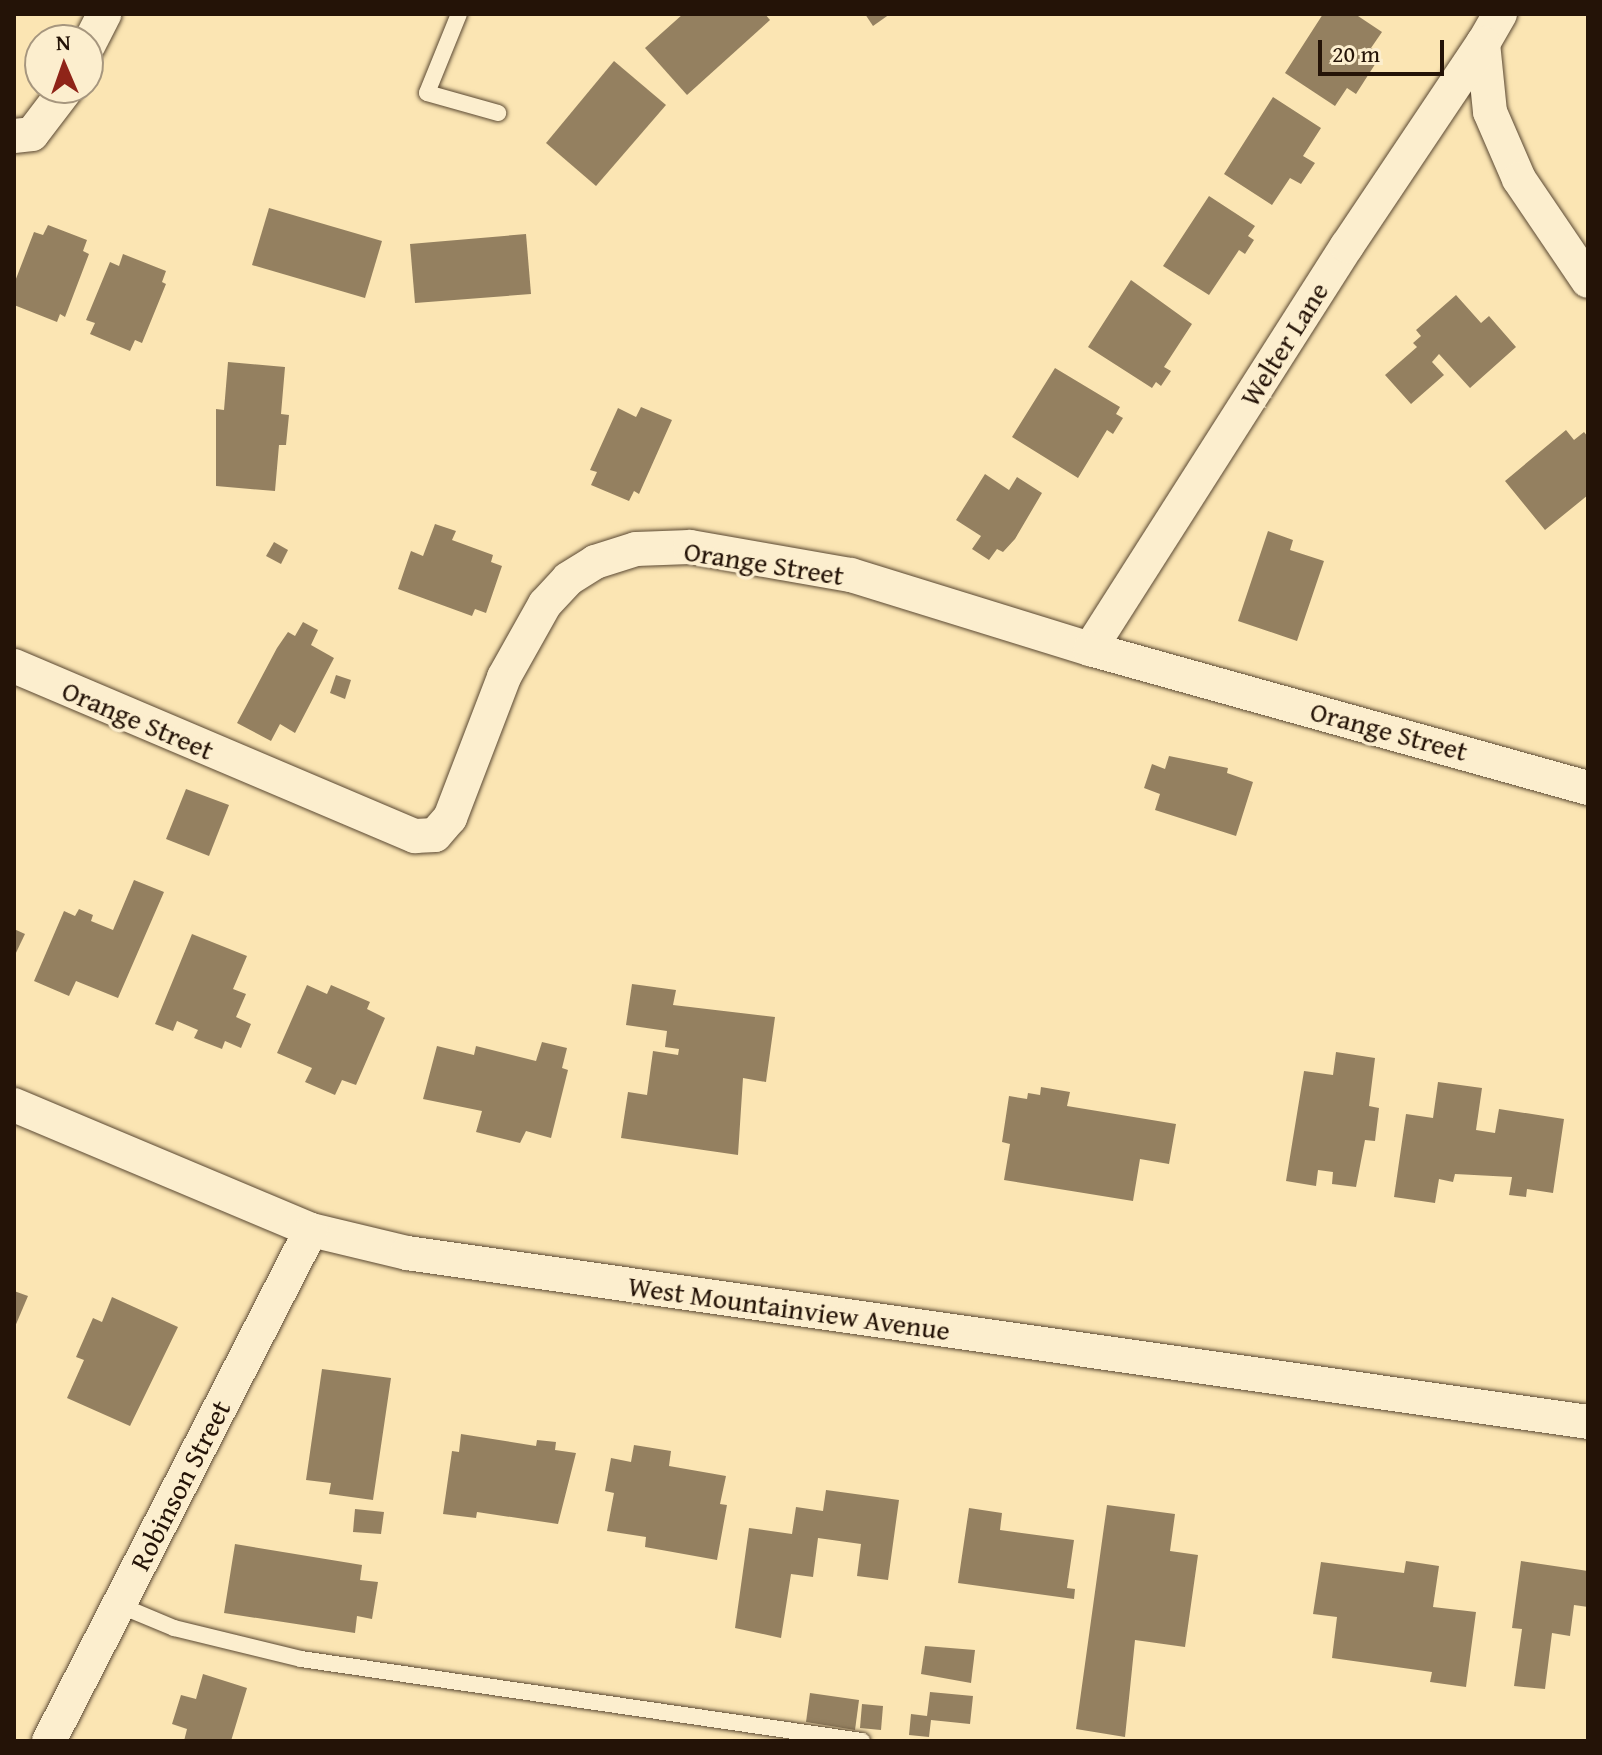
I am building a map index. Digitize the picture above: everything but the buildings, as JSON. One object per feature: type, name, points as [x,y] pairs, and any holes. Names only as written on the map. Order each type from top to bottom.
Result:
[{"type":"street","name":"Welter Lane","points":[[1090,649],[1347,246],[1500,14]]},
{"type":"street","points":[[1483,43],[1490,112],[1519,179],[1588,281]]},
{"type":"street","points":[[14,136],[32,134],[55,104]]},
{"type":"street","name":"Orange Street","points":[[14,666],[415,836],[435,835],[450,818],[504,677],[545,604],[568,579],[595,562],[636,549],[690,547],[851,575],[1090,649],[1588,788]]},
{"type":"street","name":"West Mountainview Avenue","points":[[14,1105],[311,1230],[407,1253],[1588,1422]]},
{"type":"street","name":"Robinson Street","points":[[49,1741],[311,1230]]},
{"type":"lane","points":[[459,14],[427,93],[498,113]]},
{"type":"lane","points":[[119,1605],[174,1628],[301,1659],[862,1741]]}]
